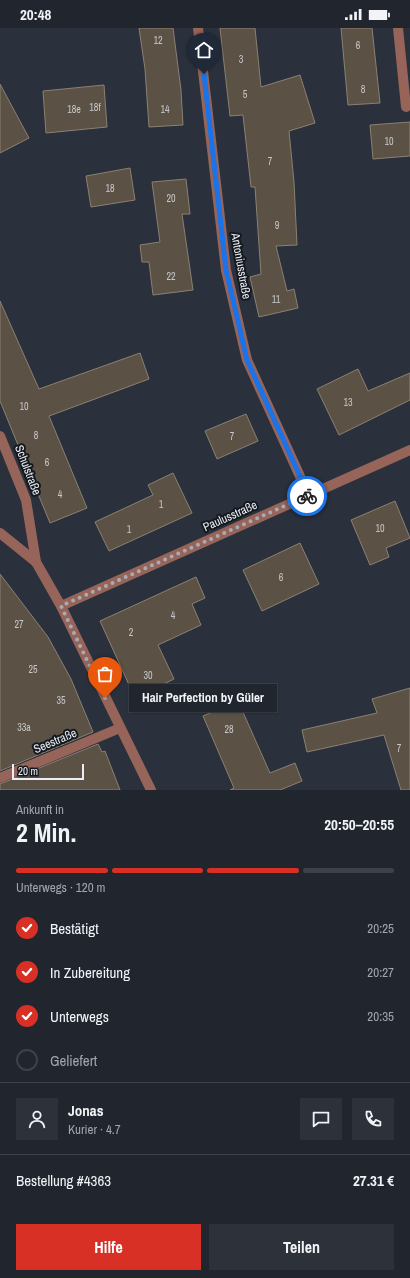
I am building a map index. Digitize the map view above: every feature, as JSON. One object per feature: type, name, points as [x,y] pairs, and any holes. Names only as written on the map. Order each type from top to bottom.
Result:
[{"type":"street","name":"Antoniusstraße","points":[[198,28],[226,270],[247,360],[309,496]]},
{"type":"street","points":[[398,28],[406,107]]},
{"type":"street","name":"Schulstraße","points":[[0,436],[26,500],[36,562]]},
{"type":"street","name":"Paulusstraße","points":[[61,606],[410,450]]},
{"type":"street","points":[[0,533],[36,562],[61,606],[151,790]]},
{"type":"street","name":"Seestraße","points":[[0,778],[120,728]]},
{"type":"building","points":[[139,28],[173,28],[181,90],[183,125],[149,127],[145,69]]},
{"type":"building","points":[[220,28],[255,28],[261,87],[300,75],[315,123],[289,131],[294,182],[297,245],[276,246],[287,291],[294,289],[298,308],[259,317],[250,277],[261,274],[255,187],[251,187],[243,115],[230,116]]},
{"type":"building","points":[[341,28],[372,28],[380,103],[348,105]]},
{"type":"building","points":[[0,84],[29,138],[0,153]]},
{"type":"building","points":[[104,85],[107,127],[46,133],[43,91]]},
{"type":"building","points":[[410,122],[410,156],[373,159],[370,125]]},
{"type":"building","points":[[130,168],[135,200],[91,207],[86,176]]},
{"type":"building","points":[[186,179],[190,214],[182,214],[193,290],[153,295],[149,262],[142,262],[140,245],[160,242],[152,182]]},
{"type":"building","points":[[0,301],[39,389],[140,353],[149,379],[49,416],[87,508],[50,523],[0,401]]},
{"type":"building","points":[[358,369],[368,391],[410,373],[410,400],[339,435],[317,389]]},
{"type":"building","points":[[246,414],[258,441],[217,459],[205,431]]},
{"type":"building","points":[[173,473],[192,513],[109,551],[95,522],[153,495],[148,485]]},
{"type":"building","points":[[395,501],[410,538],[386,548],[389,557],[370,565],[351,520]]},
{"type":"building","points":[[300,543],[319,584],[262,611],[243,570]]},
{"type":"building","points":[[0,574],[48,637],[71,679],[93,732],[0,771]]},
{"type":"building","points":[[196,577],[205,598],[192,604],[201,625],[158,645],[174,679],[135,698],[100,621]]},
{"type":"building","points":[[410,688],[410,790],[401,790],[384,735],[307,752],[302,730],[377,713],[372,699]]},
{"type":"building","points":[[238,701],[270,773],[295,763],[302,781],[280,790],[230,790],[234,788],[203,716]]},
{"type":"building","points":[[98,744],[102,752],[105,751],[120,790],[0,790],[0,784]]},
{"type":"way so far","points":[[105,698],[61,606],[307,496]]},
{"type":"place","name":"Hair Perfection by Güler","points":[[105,698]]},
{"type":"route","points":[[204,74],[226,270],[247,360],[309,496],[307,496]]}]
